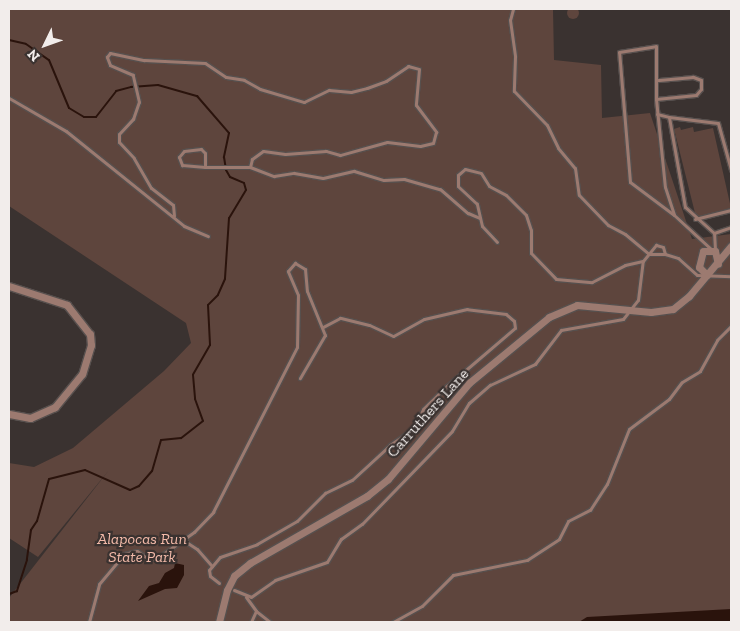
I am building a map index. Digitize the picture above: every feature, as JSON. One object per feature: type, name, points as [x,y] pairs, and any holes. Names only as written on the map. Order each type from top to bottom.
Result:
[{"type":"street","name":"Carruthers Lane","points":[[219,622],[227,590],[234,576],[250,563],[367,496],[388,479],[469,383],[548,317],[577,305],[632,310],[673,309],[685,300],[718,264],[731,246]]},
{"type":"street","points":[[707,275],[700,270],[699,262],[704,252],[713,250],[718,264]]},
{"type":"street","points":[[9,286],[67,305],[90,334],[90,345],[82,374],[55,407],[30,418],[9,414]]},
{"type":"lane","points":[[513,9],[510,29],[515,57],[513,86],[516,96],[542,118],[558,148],[575,168],[579,195],[610,227],[625,234],[649,254],[665,254],[683,260],[695,275],[731,276]]},
{"type":"lane","points":[[674,215],[665,188],[657,114],[656,46],[619,52],[630,182],[674,215],[713,250]]},
{"type":"lane","points":[[174,216],[173,204],[151,188],[132,155],[119,142],[118,134],[138,112],[137,93],[135,81],[131,73],[110,65],[108,54],[115,52],[144,60],[205,63],[226,77],[244,80],[260,89],[304,102],[329,90],[351,92],[367,88],[408,66],[419,69],[416,105],[436,132],[433,143],[420,146],[387,142],[340,155],[326,151],[285,154],[263,150],[252,158],[250,167]]},
{"type":"lane","points":[[656,80],[693,77],[701,80],[701,89],[696,95],[656,99]]},
{"type":"lane","points":[[9,98],[66,131],[174,216],[184,226],[208,236]]},
{"type":"lane","points":[[657,114],[718,123],[731,170]]},
{"type":"lane","points":[[669,117],[685,207],[695,219],[714,233]]},
{"type":"lane","points":[[205,167],[205,153],[201,149],[184,151],[179,156],[182,165],[205,167],[250,167],[274,176],[294,173],[323,178],[354,171],[384,180],[404,178],[440,189],[468,213],[480,218]]},
{"type":"lane","points":[[497,242],[485,232],[480,218],[479,206],[457,184],[460,174],[468,168],[481,173],[490,186],[506,195],[526,215],[531,230],[531,253],[556,279],[592,282],[624,265],[643,262]]},
{"type":"lane","points":[[695,219],[731,210]]},
{"type":"lane","points":[[714,233],[731,227]]},
{"type":"lane","points":[[713,250],[714,233]]},
{"type":"lane","points":[[234,590],[246,596],[255,596],[274,580],[327,562],[341,539],[362,524],[452,430],[469,403],[490,385],[535,364],[557,332],[566,328],[616,321],[632,310],[642,286],[643,262],[658,245],[663,247],[665,254]]},
{"type":"lane","points":[[89,622],[99,584],[124,554],[137,551],[148,559],[156,559],[182,540],[213,512],[297,347],[298,295],[288,271],[293,263],[298,263],[306,269],[309,296],[323,327],[324,339],[309,358],[300,378]]},
{"type":"lane","points":[[219,582],[210,576],[212,566],[226,553],[257,544],[297,521],[325,493],[352,480],[390,445],[413,429],[423,409],[515,328],[514,321],[506,314],[467,309],[424,320],[393,336],[369,325],[340,318],[323,327]]},
{"type":"lane","points":[[393,622],[422,606],[453,576],[527,560],[559,539],[568,521],[590,510],[607,484],[629,429],[669,399],[682,382],[700,371],[717,340],[731,326]]},
{"type":"lane","points":[[182,540],[197,549],[212,566]]},
{"type":"lane","points":[[246,596],[256,612],[270,622]]},
{"type":"lane","points":[[251,622],[256,612]]},
{"type":"green space","points":[[575,7],[578,8],[578,18],[571,19],[568,18],[567,11],[568,8]]},
{"type":"green space","name":"Alapocas Run State Park","points":[[9,9],[553,9],[554,60],[601,65],[602,118],[650,113],[692,239],[731,234],[731,622],[9,622],[9,598],[109,470],[38,557],[9,538],[9,463],[34,467],[73,448],[164,371],[191,343],[186,323],[9,206]]},
{"type":"green space","points":[[680,127],[681,130],[693,127],[694,132],[713,128],[731,208],[696,217],[674,129]]},
{"type":"shaded area","points":[[175,563],[184,565],[184,575],[177,588],[165,589],[138,601],[149,586],[159,583],[165,573],[174,568]]},
{"type":"shaded area","points":[[731,609],[731,622],[579,622],[587,617]]},
{"type":"waterway","points":[[9,40],[26,44],[49,60],[69,108],[84,117],[96,117],[116,91],[131,87],[158,85],[197,96],[229,133],[224,157],[226,170],[230,177],[244,183],[246,190],[229,218],[225,279],[218,295],[208,305],[210,345],[193,375],[195,399],[203,421],[181,438],[161,440],[152,471],[139,486],[130,490],[85,470],[49,479],[37,521],[31,530],[27,560],[17,591],[9,594]]}]
